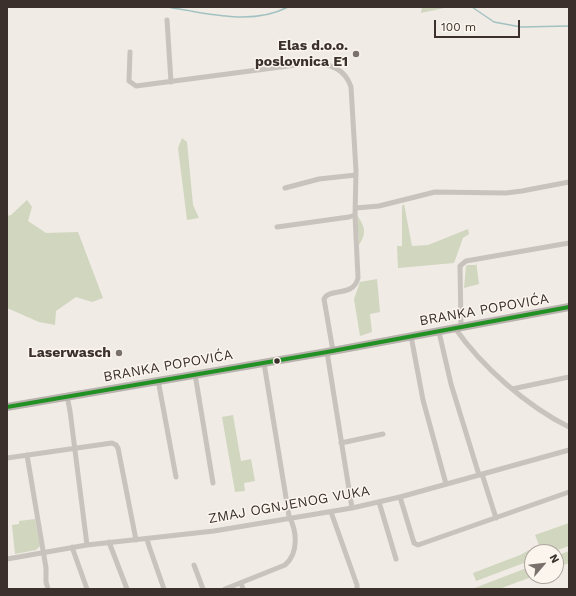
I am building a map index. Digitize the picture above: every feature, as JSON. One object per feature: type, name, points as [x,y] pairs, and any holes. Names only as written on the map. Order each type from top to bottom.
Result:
[{"type":"main road","name":"BRANKA POPOVIĆA","points":[[7,407],[158,380],[330,352],[569,307]]},
{"type":"street","points":[[167,20],[171,82]]},
{"type":"street","points":[[130,52],[129,78],[131,84],[136,86],[311,63],[322,63],[335,67],[347,78],[351,87],[356,176],[355,215],[357,281],[350,289],[328,295],[324,300],[341,443],[352,508]]},
{"type":"street","points":[[285,188],[319,179],[356,176]]},
{"type":"street","points":[[356,208],[379,206],[435,192],[506,193],[569,182]]},
{"type":"street","points":[[277,227],[350,217],[355,215]]},
{"type":"street","points":[[569,243],[463,262],[460,266],[458,328],[464,341],[512,389],[569,427]]},
{"type":"street","points":[[439,332],[451,384],[496,518]]},
{"type":"street","points":[[411,336],[423,400],[446,484]]},
{"type":"street","points":[[225,589],[281,567],[291,559],[294,550],[295,541],[264,363]]},
{"type":"street","points":[[195,374],[213,483]]},
{"type":"street","points":[[512,389],[569,377]]},
{"type":"street","points":[[158,380],[176,477]]},
{"type":"street","points":[[67,396],[87,544]]},
{"type":"street","points":[[341,443],[383,434]]},
{"type":"street","points":[[7,458],[112,443],[117,446],[136,540]]},
{"type":"street","name":"ZMAJ OGNJENOG VUKA","points":[[7,559],[87,544],[214,531],[352,508],[400,497],[569,450]]},
{"type":"street","points":[[27,455],[47,574],[46,582],[48,589]]},
{"type":"street","points":[[400,497],[414,543],[416,545],[569,492]]},
{"type":"street","points":[[379,502],[396,559]]},
{"type":"street","points":[[331,512],[357,585],[357,589]]},
{"type":"street","points":[[147,539],[164,589]]},
{"type":"street","points":[[109,542],[127,589]]},
{"type":"street","points":[[72,547],[87,589]]},
{"type":"street","points":[[194,565],[203,589]]},
{"type":"street","points":[[241,583],[243,589]]},
{"type":"green space","points":[[422,7],[449,7],[421,13]]},
{"type":"green space","points":[[182,138],[187,142],[193,205],[199,218],[187,220],[178,148]]},
{"type":"green space","points":[[27,200],[32,207],[28,221],[46,233],[78,232],[103,298],[92,302],[76,297],[56,311],[55,325],[39,322],[7,308],[7,216],[11,215]]},
{"type":"green space","points":[[404,204],[412,246],[428,245],[468,229],[469,234],[463,238],[454,263],[398,268],[397,246],[402,246],[402,206]]},
{"type":"green space","points":[[357,215],[364,230],[363,237],[359,245]]},
{"type":"green space","points":[[476,261],[479,284],[464,288],[466,266],[476,265]]},
{"type":"green space","points":[[377,279],[380,312],[370,314],[372,332],[360,336],[354,299],[360,282]]},
{"type":"green space","points":[[233,415],[241,461],[251,459],[255,481],[244,483],[245,491],[235,492],[222,417]]},
{"type":"green space","points":[[35,519],[40,546],[36,550],[15,554],[12,525],[19,524],[19,521]]},
{"type":"green space","points":[[569,523],[569,546],[564,548],[564,544],[539,544],[535,535]]},
{"type":"green space","points":[[569,551],[569,563],[564,565],[564,553]]},
{"type":"green space","points":[[524,553],[524,563],[476,581],[473,573]]},
{"type":"green space","points":[[524,569],[524,580],[499,589],[472,589]]},
{"type":"waterway","points":[[168,7],[231,17],[266,15],[288,7]]},
{"type":"waterway","points":[[472,7],[494,22],[521,27],[569,26]]},
{"type":"transit line","points":[[7,407],[327,352],[569,307]]},
{"type":"place","name":"Elas d.o.o. poslovnica E1","points":[[356,54]]},
{"type":"place","name":"Laserwasch","points":[[119,353]]}]
